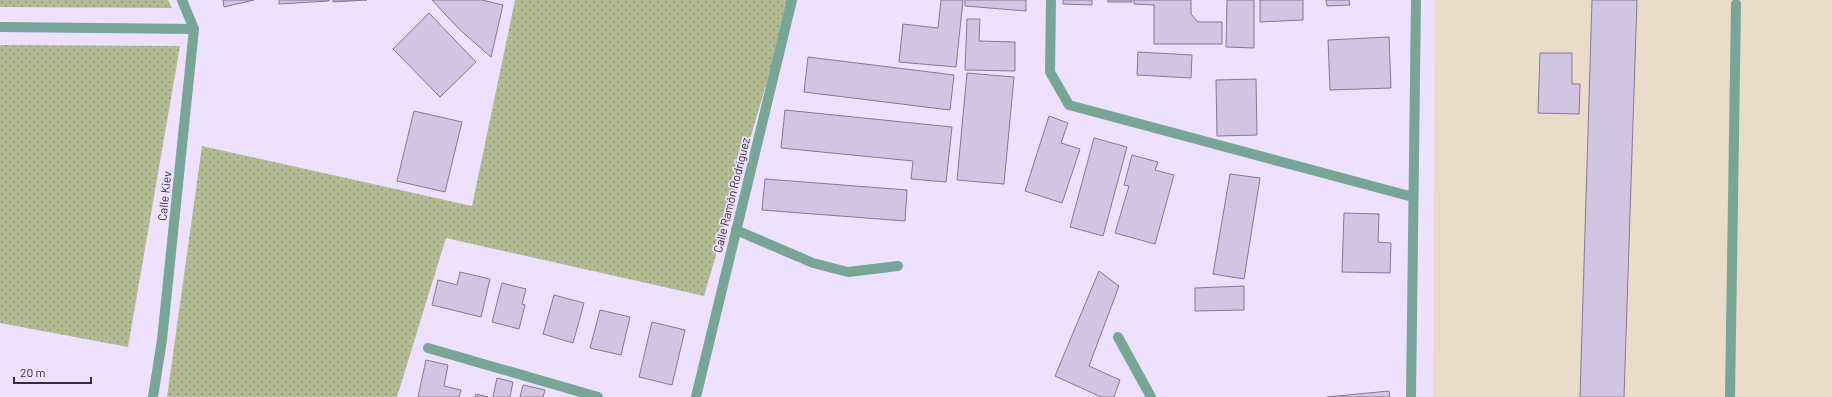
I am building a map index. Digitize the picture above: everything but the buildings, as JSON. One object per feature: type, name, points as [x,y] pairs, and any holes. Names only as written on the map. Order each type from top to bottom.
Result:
[{"type":"street","name":"Calle Kiev","points":[[153,397],[162,340],[194,29],[182,0]]},
{"type":"street","name":"Calle Ramón Rodríguez","points":[[696,397],[792,0]]},
{"type":"street","points":[[1051,0],[1050,72],[1069,105],[1413,197]]},
{"type":"street","points":[[1411,397],[1416,0]]},
{"type":"street","points":[[1730,397],[1736,4]]},
{"type":"street","points":[[0,27],[194,29]]},
{"type":"street","points":[[736,230],[813,263],[848,272],[898,266]]},
{"type":"street","points":[[1118,337],[1151,397]]},
{"type":"street","points":[[428,348],[598,397]]},
{"type":"shaded area","points":[[1435,0],[1832,0],[1832,397],[1433,397]]},
{"type":"green space","points":[[0,0],[168,0],[172,8],[0,7]]},
{"type":"green space","points":[[515,0],[791,0],[704,296],[446,238],[397,397],[167,397],[202,146],[472,206]]},
{"type":"green space","points":[[0,45],[180,46],[128,347],[0,323]]}]
